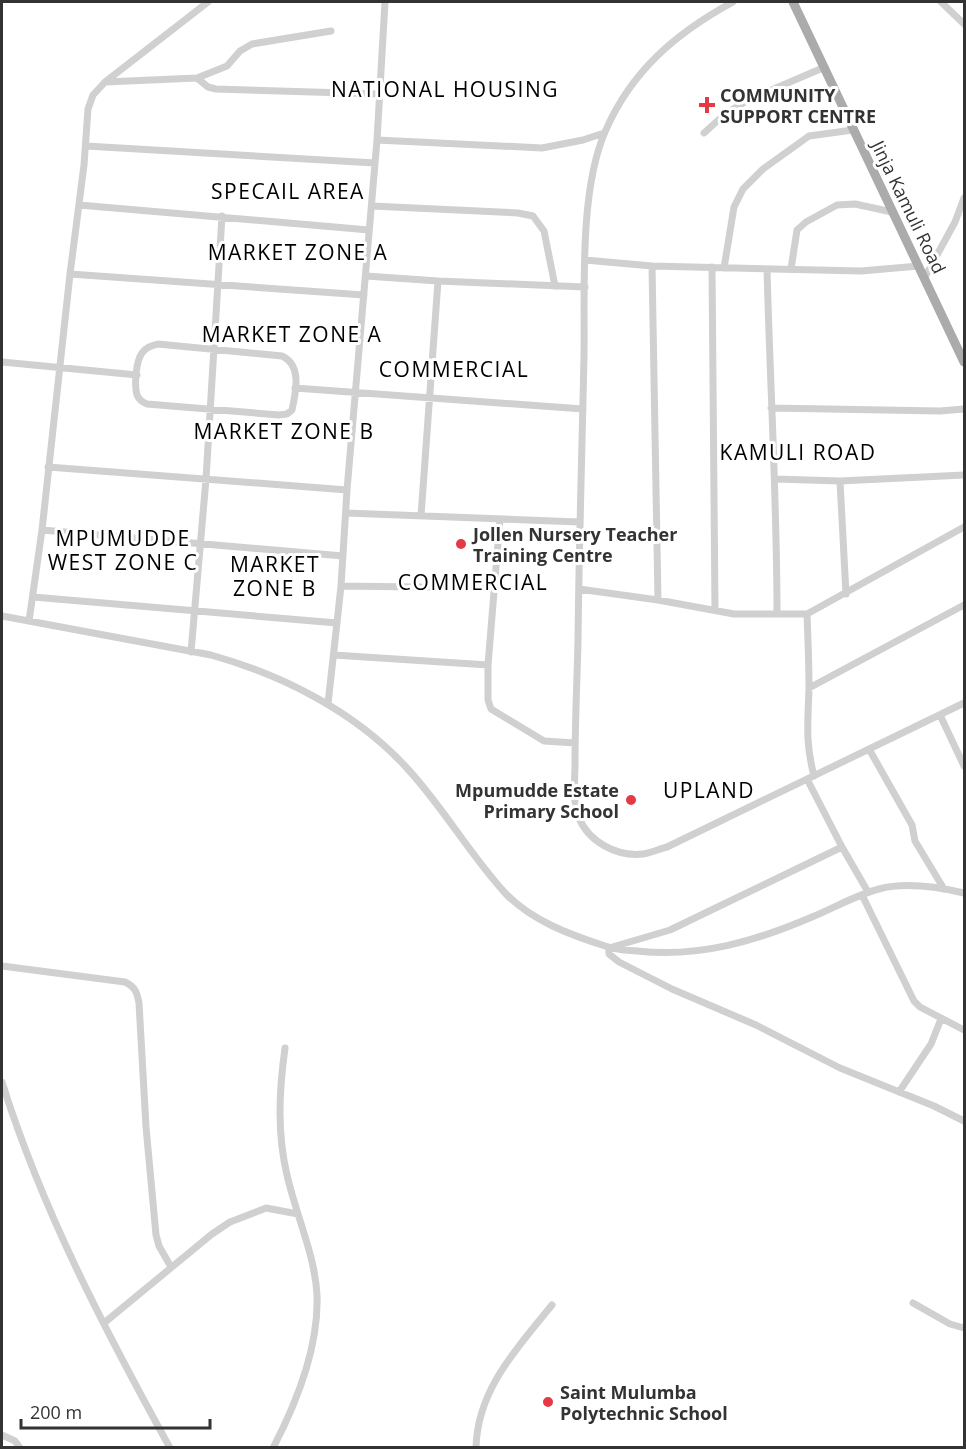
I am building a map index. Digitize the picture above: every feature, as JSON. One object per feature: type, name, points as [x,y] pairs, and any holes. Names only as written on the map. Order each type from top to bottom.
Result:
[{"type":"main road","name":"Jinja Kamuli Road","points":[[793,2],[964,362]]},
{"type":"street","points":[[29,621],[42,530],[90,102],[105,82],[208,2]]},
{"type":"street","points":[[328,704],[342,586],[347,490],[377,140],[385,2]]},
{"type":"street","points":[[733,2],[706,16],[675,38],[653,58],[635,81],[604,133],[591,187],[585,260],[579,522],[575,743],[575,796],[578,817],[589,834],[604,846],[622,853],[644,854],[667,847],[964,703]]},
{"type":"street","points":[[941,2],[964,24]]},
{"type":"street","points":[[105,82],[197,78],[227,66],[240,51],[252,44],[331,31]]},
{"type":"street","points":[[704,133],[725,114],[748,100],[825,67]]},
{"type":"street","points":[[197,78],[208,87],[225,90],[379,94]]},
{"type":"street","points":[[724,268],[734,207],[743,189],[763,169],[809,136],[853,130]]},
{"type":"street","points":[[377,140],[542,148],[583,140],[604,133]]},
{"type":"street","points":[[86,146],[375,163]]},
{"type":"street","points":[[925,277],[955,222],[964,198]]},
{"type":"street","points":[[791,269],[797,230],[806,222],[845,203],[892,212]]},
{"type":"street","points":[[79,205],[369,230]]},
{"type":"street","points":[[372,206],[518,213],[533,216],[544,231],[555,286]]},
{"type":"street","points":[[190,652],[212,409],[222,216]]},
{"type":"street","points":[[585,260],[652,266],[861,271],[918,266]]},
{"type":"street","points":[[652,266],[658,600]]},
{"type":"street","points":[[712,267],[715,610]]},
{"type":"street","points":[[767,269],[775,479],[777,614]]},
{"type":"street","points":[[70,274],[364,295]]},
{"type":"street","points":[[366,276],[585,287]]},
{"type":"street","points":[[422,516],[438,281]]},
{"type":"street","points":[[158,344],[215,349],[282,356],[287,359],[295,369],[292,410],[287,414],[147,404],[140,400],[136,393],[139,358],[149,346],[158,344]]},
{"type":"street","points":[[2,362],[137,375]]},
{"type":"street","points":[[295,388],[583,409]]},
{"type":"street","points":[[771,408],[940,411],[964,409]]},
{"type":"street","points":[[48,467],[347,490]]},
{"type":"street","points":[[775,479],[840,481],[964,475]]},
{"type":"street","points":[[840,481],[846,594]]},
{"type":"street","points":[[346,513],[579,522]]},
{"type":"street","points":[[500,519],[488,665],[488,700],[491,709],[544,741],[575,743]]},
{"type":"street","points":[[579,589],[734,614],[807,614],[964,527]]},
{"type":"street","points":[[42,530],[343,556]]},
{"type":"street","points":[[342,586],[494,588]]},
{"type":"street","points":[[33,597],[337,623]]},
{"type":"street","points":[[809,688],[964,605]]},
{"type":"street","points":[[807,614],[809,688],[807,745],[814,776]]},
{"type":"street","points":[[2,616],[236,662],[328,704],[371,734],[405,766],[507,894],[532,914],[561,930],[609,948],[674,953],[703,951],[729,946],[788,927],[865,894],[893,887],[964,892]]},
{"type":"street","points":[[334,655],[488,665]]},
{"type":"street","points":[[940,715],[964,766]]},
{"type":"street","points":[[869,749],[912,825],[915,841],[944,889]]},
{"type":"street","points":[[807,779],[865,894],[914,1001],[920,1008],[964,1030]]},
{"type":"street","points":[[609,948],[670,930],[842,848]]},
{"type":"street","points":[[609,948],[609,954],[613,958],[672,989],[756,1025],[840,1068],[934,1106],[964,1121]]},
{"type":"street","points":[[2,966],[125,982],[133,986],[137,992],[140,1003],[146,1127],[156,1235],[171,1267]]},
{"type":"street","points":[[899,1092],[931,1044],[941,1019]]},
{"type":"street","points":[[273,1448],[285,1424],[305,1371],[312,1344],[316,1313],[316,1282],[287,1174],[280,1128],[279,1098],[285,1048]]},
{"type":"street","points":[[2,1082],[23,1147],[38,1183],[104,1323],[170,1448]]},
{"type":"street","points":[[104,1323],[230,1222],[259,1210],[274,1208],[298,1214]]},
{"type":"street","points":[[913,1304],[950,1324],[964,1328]]},
{"type":"street","points":[[476,1448],[480,1412],[488,1393],[512,1355],[552,1305]]},
{"type":"street","points":[[162,1448],[163,1434]]},
{"type":"street","points":[[2,1435],[15,1442],[20,1448]]},
{"type":"place","name":"COMMUNITY SUPPORT CENTRE","points":[[707,105]]},
{"type":"place","name":"Jollen Nursery Teacher Training Centre","points":[[461,544]]},
{"type":"place","name":"Mpumudde Estate Primary School","points":[[631,800]]},
{"type":"place","name":"Saint Mulumba Polytechnic School","points":[[548,1402]]},
{"type":"district","name":"NATIONAL HOUSING","points":[[445,89]]},
{"type":"district","name":"SPECAIL AREA","points":[[288,191]]},
{"type":"district","name":"MARKET ZONE A","points":[[298,252]]},
{"type":"district","name":"MARKET ZONE A","points":[[292,334]]},
{"type":"district","name":"COMMERCIAL","points":[[454,369]]},
{"type":"district","name":"MARKET ZONE B","points":[[284,431]]},
{"type":"district","name":"KAMULI ROAD","points":[[798,452]]},
{"type":"district","name":"MPUMUDDE WEST ZONE C","points":[[123,550]]},
{"type":"district","name":"MARKET ZONE B","points":[[275,576]]},
{"type":"district","name":"COMMERCIAL","points":[[473,582]]},
{"type":"district","name":"UPLAND","points":[[709,790]]}]
